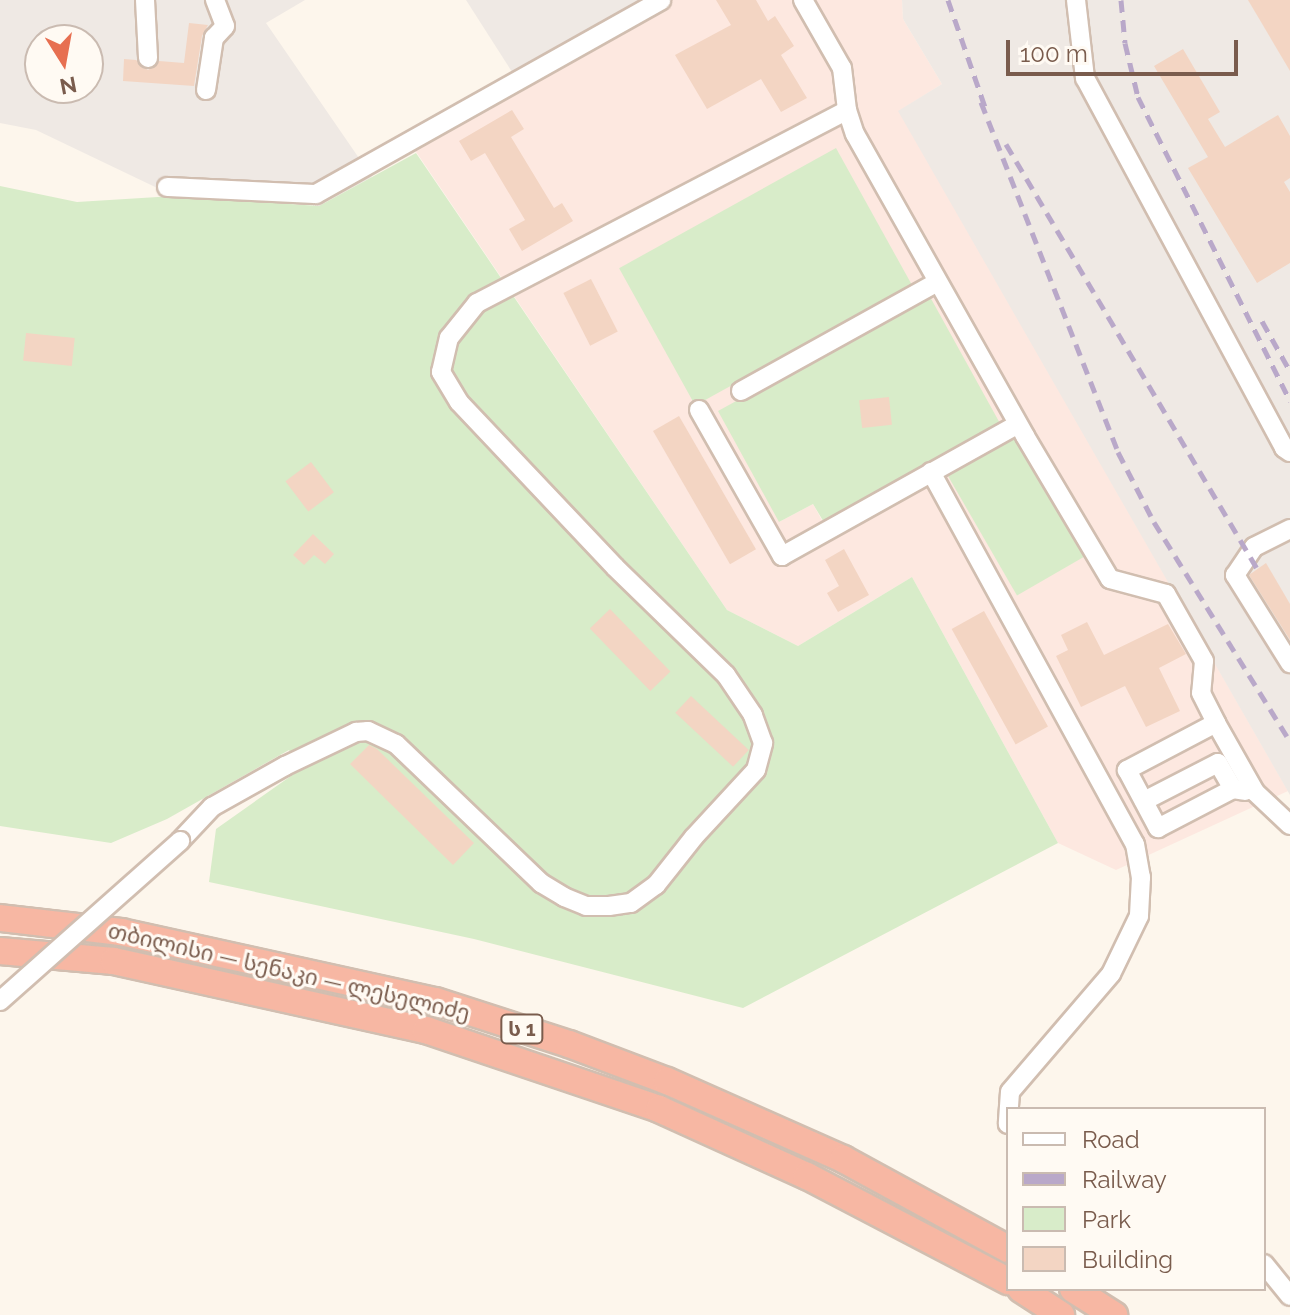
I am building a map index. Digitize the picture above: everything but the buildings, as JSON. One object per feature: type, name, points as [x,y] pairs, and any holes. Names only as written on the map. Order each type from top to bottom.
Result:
[{"type":"highway","name":"თბილისი — სენაკი — ლესელიძე","points":[[0,918],[121,932],[301,971],[436,1001],[569,1044],[667,1081],[843,1159],[1006,1248]]},
{"type":"highway","name":"თბილისი — სენაკი — ლესელიძე","points":[[0,951],[114,961],[426,1030],[659,1109],[807,1176],[1006,1280]]},
{"type":"highway","points":[[1024,1291],[1061,1315]]},
{"type":"highway","points":[[1076,1291],[1114,1315]]},
{"type":"street","points":[[145,0],[148,58]]},
{"type":"street","points":[[206,90],[214,38],[225,26],[215,0]]},
{"type":"street","points":[[167,187],[316,194],[661,0]]},
{"type":"street","points":[[803,0],[842,68],[847,110],[855,134],[1018,424],[1110,579],[1166,594],[1204,661],[1201,693],[1218,763],[1233,789]]},
{"type":"street","points":[[1076,0],[1085,78],[1288,448]]},
{"type":"street","points":[[0,1001],[180,841],[212,807],[285,766],[356,732],[368,731],[396,744],[541,883],[564,897],[586,906],[609,906],[631,903],[656,885],[694,837],[756,770],[763,743],[753,715],[726,675],[615,567],[459,402],[441,372],[449,338],[477,303],[847,110]]},
{"type":"street","points":[[741,391],[938,282]]},
{"type":"street","points":[[699,410],[782,556],[1018,424]]},
{"type":"street","points":[[931,472],[1135,844],[1141,877],[1139,916],[1111,974],[1010,1092],[1009,1107]]},
{"type":"street","points":[[1290,529],[1254,547],[1235,575],[1290,663]]},
{"type":"street","points":[[1209,727],[1255,792],[1290,825]]},
{"type":"street","points":[[1209,727],[1127,770],[1158,828],[1233,789],[1255,792]]},
{"type":"street","points":[[1144,801],[1218,763]]},
{"type":"street","points":[[1266,1266],[1290,1296]]},
{"type":"shaded area","points":[[0,0],[305,0],[266,23],[372,177],[319,206],[174,196],[36,130],[0,123]]},
{"type":"shaded area","points":[[466,0],[645,0],[514,75]]},
{"type":"shaded area","points":[[645,0],[902,0],[903,19],[942,84],[899,111],[1288,791],[1116,870],[1058,843],[912,577],[798,646],[727,610],[406,137]],"holes":[[[929,295],[824,524],[813,504],[779,522]]]},
{"type":"shaded area","points":[[902,0],[1290,0],[1290,795],[898,111],[942,84],[903,19]]},
{"type":"green space","points":[[836,148],[912,285],[695,406],[619,268]]},
{"type":"green space","points":[[416,153],[727,610],[798,646],[912,577],[1058,843],[743,1008],[474,939],[209,882],[216,829],[298,771],[289,750],[167,819],[111,843],[0,826],[0,186],[77,202],[174,196],[319,206]]},
{"type":"green space","points":[[929,295],[1002,427],[825,524],[813,504],[779,522],[718,411]]},
{"type":"green space","points":[[1019,435],[1088,555],[1017,596],[948,476]]},
{"type":"railway","points":[[948,0],[986,110]]},
{"type":"railway","points":[[1121,0],[1125,43],[1138,97],[1290,401]]},
{"type":"railway","points":[[981,102],[1118,452],[1154,522],[1290,741]]},
{"type":"railway","points":[[1006,144],[1257,568]]},
{"type":"railway","points":[[1262,321],[1290,371]]}]
